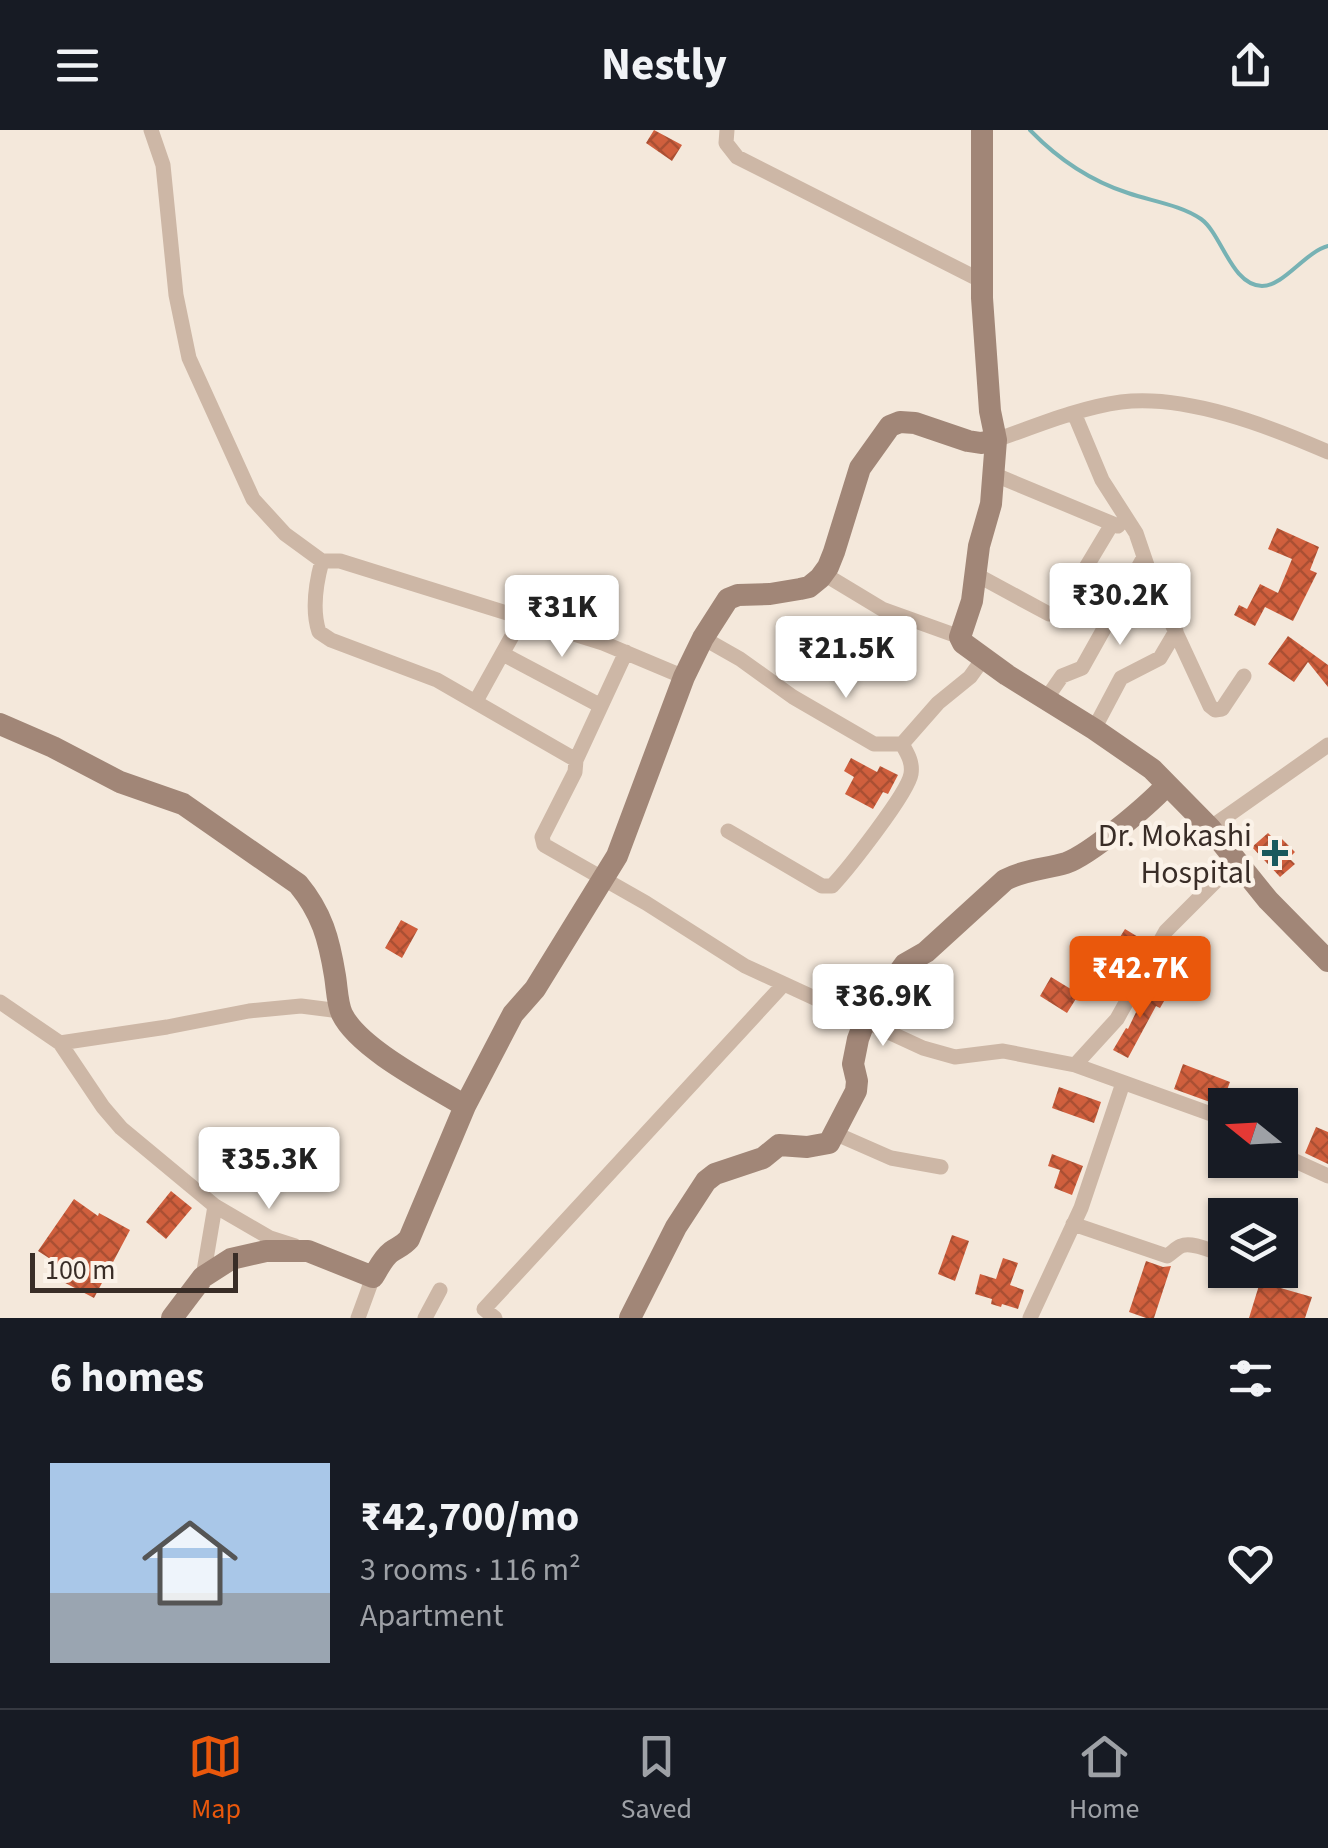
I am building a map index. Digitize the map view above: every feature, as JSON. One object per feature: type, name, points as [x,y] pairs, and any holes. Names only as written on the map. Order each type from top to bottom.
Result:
[{"type":"street","points":[[151,130],[163,165],[176,294],[189,358],[253,499],[285,534],[322,562],[340,561],[603,643],[684,677]]},
{"type":"street","points":[[727,130],[726,143],[737,157],[982,281]]},
{"type":"street","points":[[960,637],[972,601],[979,546],[991,504],[996,440],[990,410],[982,281],[982,130]]},
{"type":"street","points":[[358,1318],[386,1256],[409,1239],[465,1106],[513,1014],[535,989],[616,856],[702,638],[728,600],[738,595],[809,587],[824,574],[860,468],[890,426],[915,423],[982,443],[1118,402],[1156,400],[1283,432],[1328,452]]},
{"type":"street","points":[[1074,413],[1102,480],[1136,533],[1143,559],[1210,706],[1222,709],[1244,676]]},
{"type":"street","points":[[993,474],[1136,533]]},
{"type":"street","points":[[977,575],[1049,614],[1056,613],[1112,524]]},
{"type":"street","points":[[1046,699],[1062,676],[1082,668],[1143,559]]},
{"type":"street","points":[[322,562],[316,598],[319,632],[437,680],[576,760]]},
{"type":"street","points":[[824,574],[882,609],[960,637],[983,659],[1152,769],[1328,961]]},
{"type":"street","points":[[476,702],[522,618]]},
{"type":"street","points":[[1094,728],[1121,678],[1160,658],[1176,631]]},
{"type":"street","points":[[702,638],[874,744],[902,744],[938,703],[970,678],[983,659]]},
{"type":"street","points":[[626,652],[576,760],[576,772],[542,837],[544,845],[745,966],[924,1048],[955,1057],[1003,1051],[1075,1064],[1208,1113]]},
{"type":"street","points":[[502,654],[601,706]]},
{"type":"street","points":[[0,724],[120,782],[183,804],[298,884],[313,902],[324,925],[340,1011],[348,1024],[375,1050],[465,1106]]},
{"type":"street","points":[[728,831],[822,886],[832,886],[902,795],[911,775],[910,759],[902,744]]},
{"type":"street","points":[[1210,828],[1328,745]]},
{"type":"street","points":[[630,1318],[676,1227],[706,1181],[715,1174],[762,1158],[779,1145],[821,1146],[829,1142],[856,1091],[853,1064],[864,1023],[910,958],[926,952],[1004,880],[1019,872],[1070,862],[1128,820],[1166,786]]},
{"type":"street","points":[[1075,1064],[1118,1020],[1166,932],[1235,862]]},
{"type":"street","points":[[495,1318],[484,1308],[783,984]]},
{"type":"street","points":[[0,1002],[60,1042],[120,1128],[215,1206],[270,1238],[374,1277]]},
{"type":"street","points":[[60,1042],[249,1011],[300,1006],[340,1011]]},
{"type":"street","points":[[1030,1318],[1080,1208],[1123,1083]]},
{"type":"street","points":[[834,1133],[891,1158],[941,1167]]},
{"type":"street","points":[[1298,1162],[1328,1176]]},
{"type":"street","points":[[203,1277],[215,1206]]},
{"type":"street","points":[[1073,1224],[1167,1256],[1186,1244],[1208,1250]]},
{"type":"street","points":[[172,1318],[203,1277],[231,1260],[266,1251],[308,1250]]},
{"type":"street","points":[[425,1318],[440,1290]]},
{"type":"building","points":[[654,130],[682,145],[672,161],[646,143]]},
{"type":"building","points":[[1277,528],[1319,547],[1310,570],[1317,573],[1293,621],[1265,607],[1255,626],[1234,615],[1239,605],[1247,609],[1260,584],[1278,593],[1292,559],[1268,549]]},
{"type":"building","points":[[1288,636],[1328,665],[1328,687],[1308,662],[1294,682],[1268,664]]},
{"type":"building","points":[[851,758],[877,772],[880,766],[898,775],[888,794],[883,792],[873,809],[845,794],[854,777],[844,771]]},
{"type":"building","points":[[1268,833],[1277,842],[1281,838],[1295,852],[1289,858],[1295,864],[1280,877],[1252,847]]},
{"type":"building","points":[[401,920],[418,929],[402,958],[385,948]]},
{"type":"building","points":[[1125,929],[1143,940],[1125,969],[1107,958]]},
{"type":"building","points":[[1051,977],[1079,994],[1067,1013],[1040,996]]},
{"type":"building","points":[[1149,985],[1167,996],[1160,1008],[1156,1006],[1128,1058],[1113,1050]]},
{"type":"building","points":[[1183,1064],[1230,1082],[1228,1088],[1208,1088],[1208,1101],[1174,1089]]},
{"type":"building","points":[[1059,1087],[1101,1102],[1094,1123],[1052,1108]]},
{"type":"building","points":[[1316,1127],[1328,1132],[1328,1164],[1305,1153]]},
{"type":"building","points":[[1052,1154],[1083,1166],[1072,1195],[1054,1188],[1060,1170],[1048,1166]]},
{"type":"building","points":[[171,1191],[192,1208],[166,1239],[146,1222]]},
{"type":"building","points":[[74,1199],[98,1216],[99,1213],[130,1230],[94,1298],[48,1274],[55,1262],[38,1251]]},
{"type":"building","points":[[952,1235],[969,1241],[955,1281],[938,1274]]},
{"type":"building","points":[[1003,1258],[1018,1263],[1010,1285],[1024,1290],[1018,1309],[991,1304],[992,1299],[975,1294],[980,1274],[996,1279]]},
{"type":"building","points":[[1146,1261],[1171,1266],[1154,1318],[1129,1312]]},
{"type":"building","points":[[1258,1288],[1281,1288],[1312,1297],[1305,1318],[1249,1318]]},
{"type":"waterway","points":[[1030,130],[1063,159],[1101,182],[1201,219],[1242,277],[1251,283],[1270,285],[1328,246]]},
{"type":"place","name":"Dr. Mokashi Hospital","points":[[1275,853]]}]
